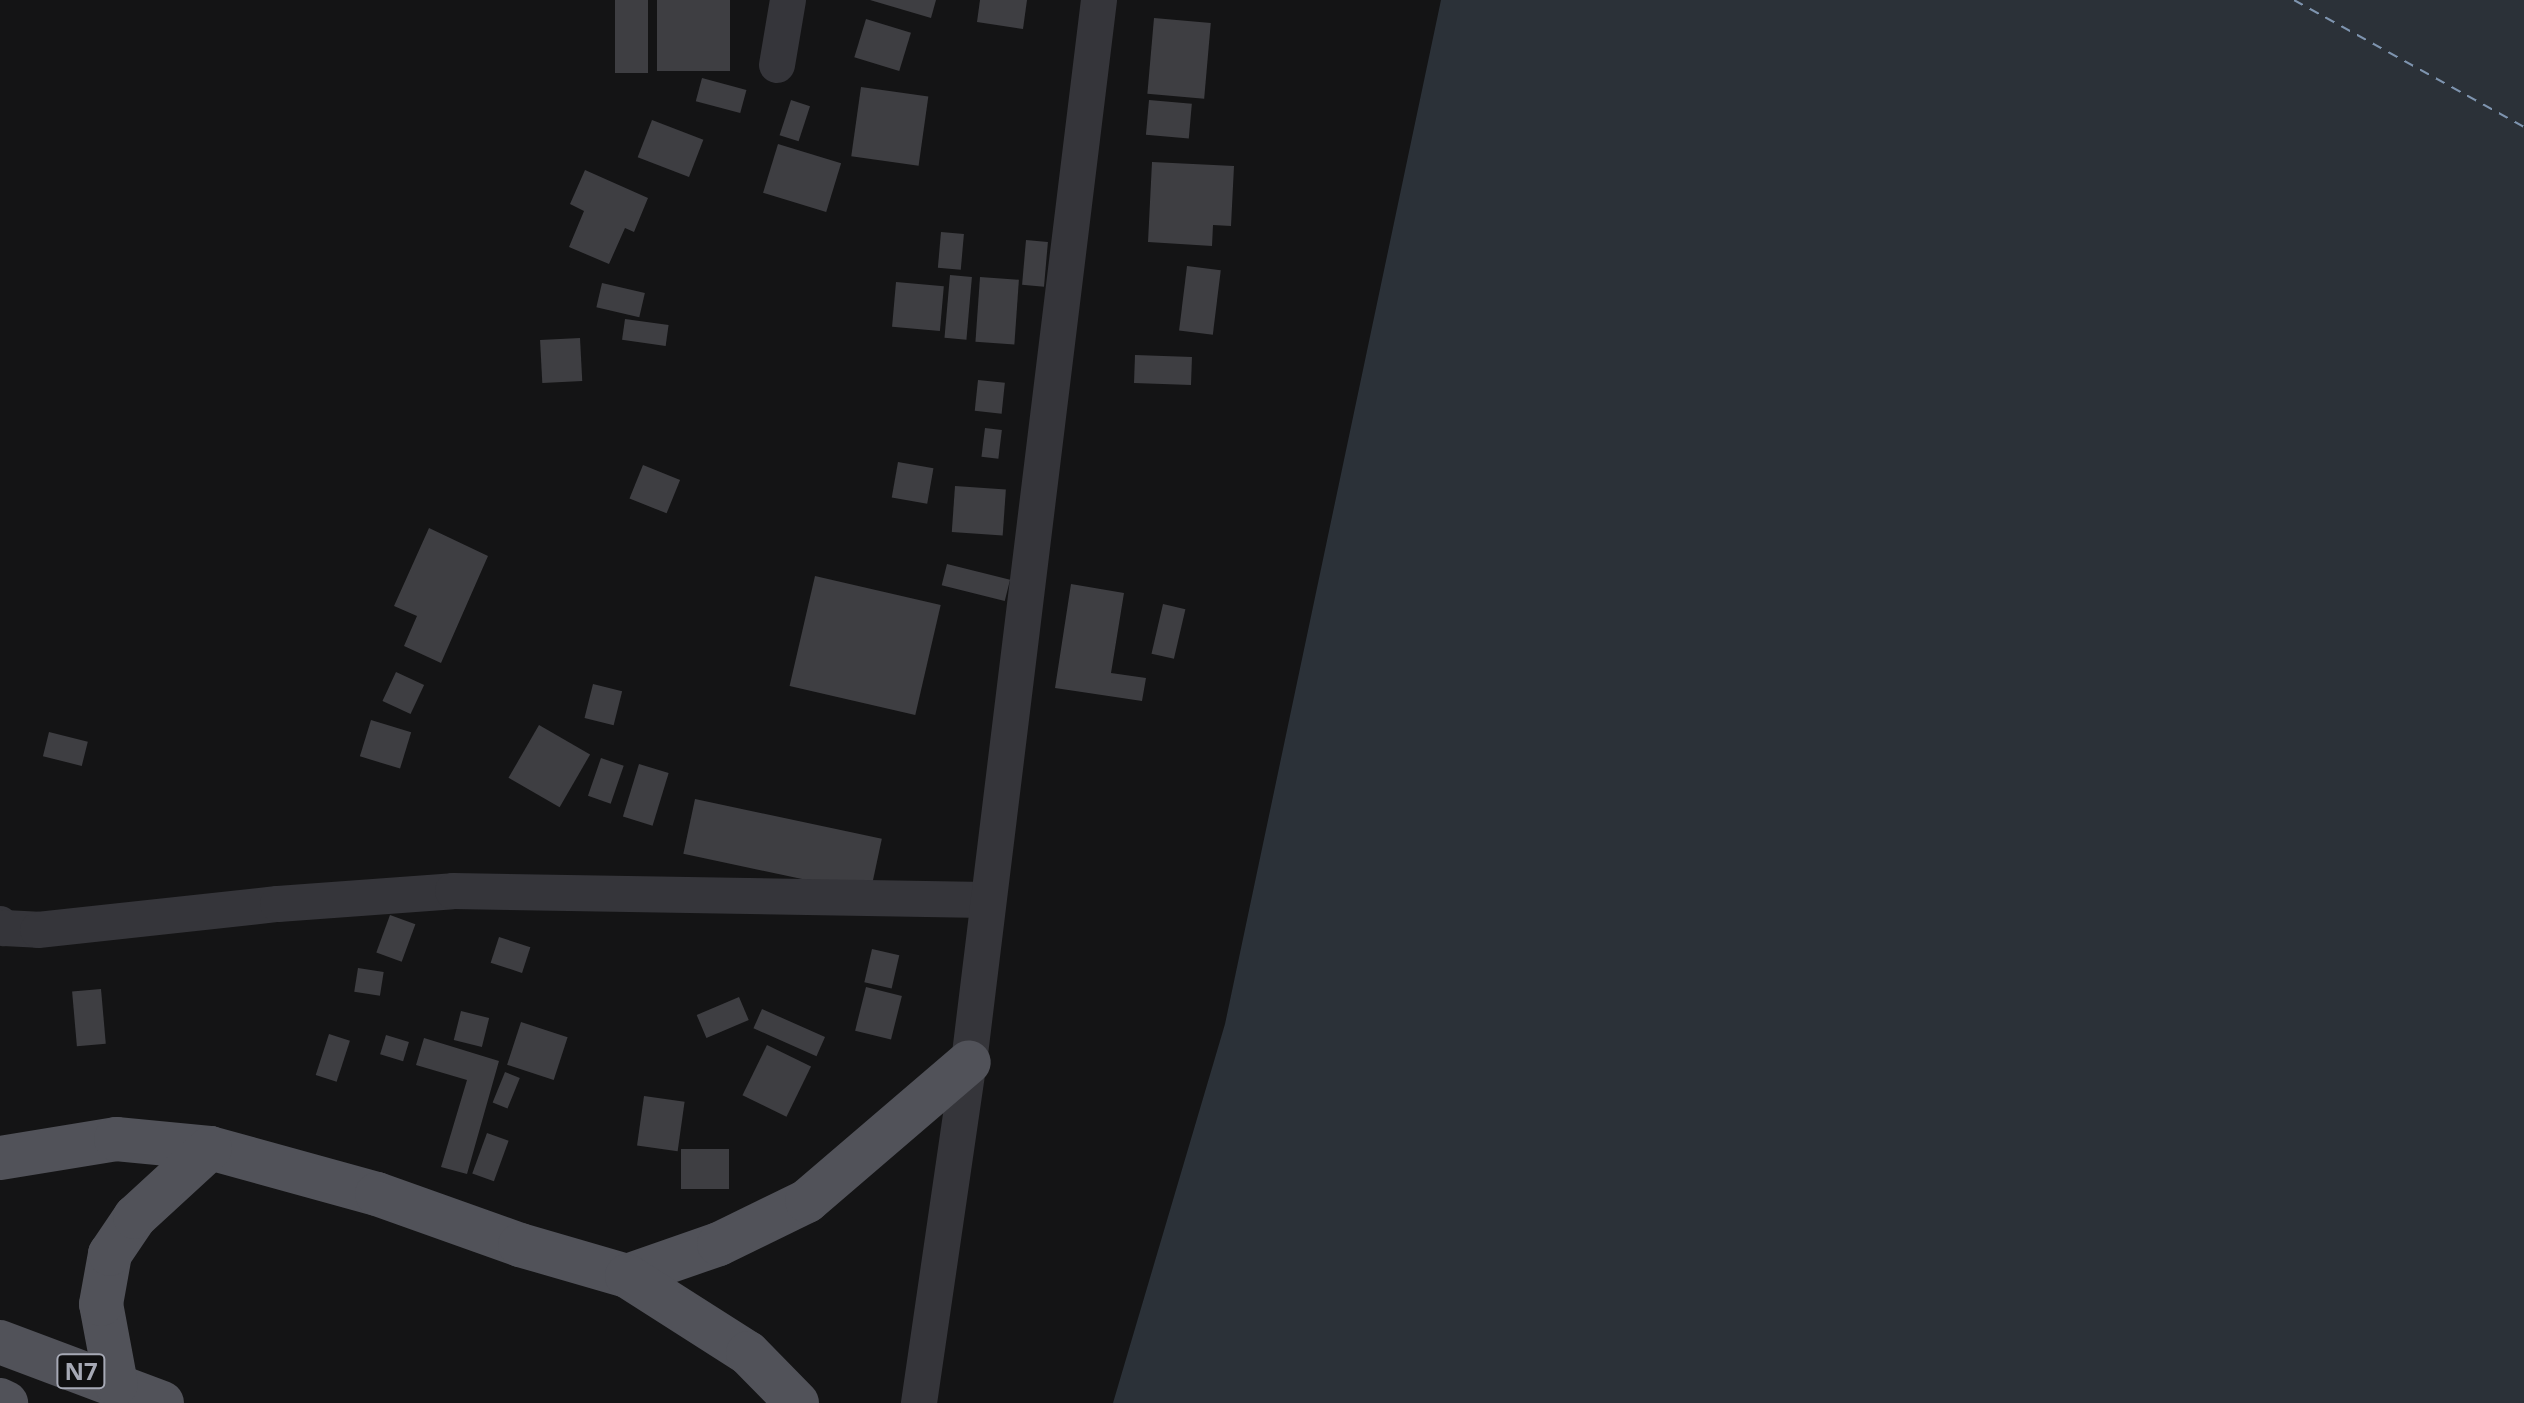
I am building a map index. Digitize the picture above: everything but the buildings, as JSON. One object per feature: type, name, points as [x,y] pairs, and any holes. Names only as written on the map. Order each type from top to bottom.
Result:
[{"type":"main road","points":[[627,1276],[719,1244],[807,1201],[969,1062]]},
{"type":"main road","points":[[0,1158],[116,1139],[210,1148],[377,1194],[520,1245],[627,1276],[748,1353],[797,1403]]},
{"type":"main road","points":[[116,1384],[101,1304],[110,1254],[135,1217],[210,1148]]},
{"type":"main road","name":"N7","points":[[0,1342],[162,1403]]},
{"type":"main road","points":[[0,1400],[6,1403]]},
{"type":"street","points":[[777,65],[788,0]]},
{"type":"street","points":[[919,1403],[969,1062],[986,900],[1099,0]]},
{"type":"street","points":[[0,924],[4,928],[38,930],[278,904],[453,891],[986,900]]},
{"type":"shaded area","points":[[1441,0],[2524,0],[2524,1403],[1113,1403],[1225,1024]]},
{"type":"ferry route","points":[[2294,0],[2524,127]]}]
